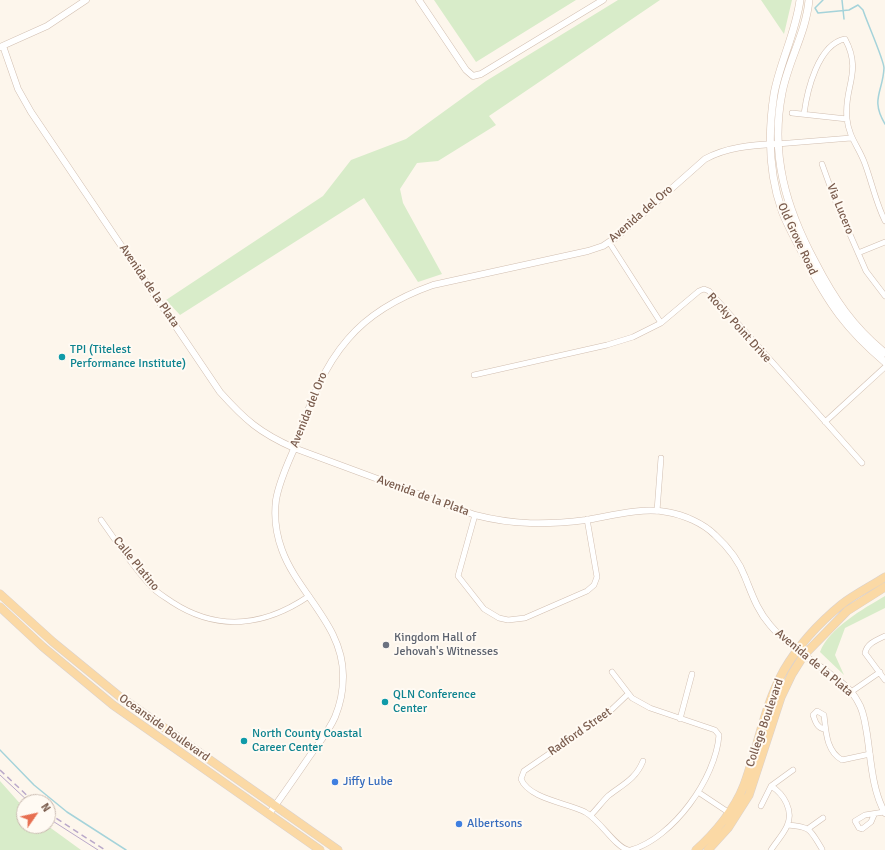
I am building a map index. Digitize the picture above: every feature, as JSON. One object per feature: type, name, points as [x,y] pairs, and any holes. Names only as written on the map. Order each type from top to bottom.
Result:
[{"type":"main road","name":"Old Grove Road","points":[[800,0],[792,34],[778,74],[770,125],[772,172],[782,211],[824,295],[846,326],[885,362]]},
{"type":"main road","name":"Old Grove Road","points":[[809,0],[801,36],[787,71],[781,94],[778,144],[783,183],[788,201],[810,253],[831,292],[852,322],[885,353]]},
{"type":"main road","name":"College Boulevard","points":[[696,850],[732,815],[749,795],[781,697],[801,652],[817,628],[842,604],[885,577]]},
{"type":"main road","name":"College Boulevard","points":[[732,815],[744,786],[774,693],[784,670],[801,652],[823,634],[847,611],[885,587]]},
{"type":"main road","name":"Oceanside Boulevard","points":[[0,594],[52,642],[119,696],[338,850]]},
{"type":"main road","name":"Oceanside Boulevard","points":[[0,607],[49,652],[113,705],[320,850]]},
{"type":"main road","points":[[708,850],[716,841],[727,823],[729,816],[732,815]]},
{"type":"street","points":[[1,46],[47,26],[86,0]]},
{"type":"street","points":[[419,0],[466,70],[473,76],[481,74],[603,0]]},
{"type":"street","points":[[804,114],[809,87],[819,63],[831,44],[845,39],[850,48],[854,68],[846,109],[851,138],[865,165],[871,187],[885,221]]},
{"type":"street","name":"Avenida de la Plata","points":[[1,46],[18,89],[31,112],[220,392],[250,424],[271,438],[294,448],[475,515],[502,522],[530,525],[657,511],[677,514],[696,522],[714,533],[728,547],[743,573],[754,601],[769,624],[851,692],[861,708],[878,799],[885,812]]},
{"type":"street","points":[[792,113],[847,119]]},
{"type":"street","points":[[778,144],[851,138]]},
{"type":"street","name":"Avenida del Oro","points":[[269,814],[328,731],[336,716],[341,695],[343,676],[338,646],[331,631],[289,564],[277,530],[276,500],[316,390],[331,361],[349,338],[369,319],[400,299],[433,285],[588,251],[603,246],[705,159],[719,152],[734,148],[778,144]]},
{"type":"street","name":"Via Lucero","points":[[822,164],[835,200],[866,271],[885,296]]},
{"type":"street","points":[[609,242],[661,323]]},
{"type":"street","points":[[858,253],[885,242]]},
{"type":"street","name":"Rocky Point Drive","points":[[474,375],[607,345],[639,335],[661,323],[704,289],[709,292],[862,463]]},
{"type":"street","points":[[825,422],[885,367]]},
{"type":"street","points":[[657,511],[661,458]]},
{"type":"street","points":[[475,515],[458,576],[484,609],[498,618],[508,620],[524,618],[587,591],[594,585],[597,577],[587,519]]},
{"type":"street","name":"Calle Platino","points":[[101,520],[151,586],[188,613],[208,619],[236,622],[254,621],[274,616],[309,596]]},
{"type":"street","points":[[885,636],[870,644],[866,650],[867,657],[885,680]]},
{"type":"street","points":[[612,672],[628,694],[650,708],[715,730],[719,735],[719,741],[706,780],[698,792],[673,823],[656,837],[639,848],[630,850],[620,845],[591,815],[608,796],[628,782],[640,770],[643,761]]},
{"type":"street","points":[[851,692],[880,672]]},
{"type":"street","points":[[680,719],[692,674]]},
{"type":"street","name":"Radford Street","points":[[591,815],[575,807],[549,800],[526,786],[522,779],[522,774],[529,767],[607,714],[628,694]]},
{"type":"street","points":[[824,729],[834,755],[842,760],[870,754]]},
{"type":"street","points":[[761,806],[771,786],[793,770]]},
{"type":"street","points":[[771,786],[779,792],[788,806],[790,814],[788,825],[771,850]]},
{"type":"street","points":[[698,792],[732,815]]},
{"type":"street","points":[[874,815],[885,812]]},
{"type":"street","points":[[809,828],[823,818]]},
{"type":"street","points":[[788,825],[805,826],[809,828],[822,849]]},
{"type":"green space","points":[[434,0],[576,0],[476,62]]},
{"type":"green space","points":[[618,0],[660,0],[489,116],[496,125],[438,161],[417,163],[400,189],[403,203],[442,274],[418,282],[364,198],[180,315],[166,300],[323,196],[351,160],[406,139],[486,81]]},
{"type":"green space","points":[[761,0],[792,0],[784,34]]},
{"type":"green space","points":[[885,596],[885,608],[845,628],[835,655],[844,675],[820,652],[824,643],[848,620]]},
{"type":"green space","points":[[0,781],[16,799],[16,834],[56,834],[56,832],[81,850],[0,850]]},
{"type":"waterway","points":[[823,0],[815,8],[818,13],[849,10],[858,5],[863,10],[884,68],[878,96],[878,108],[885,124]]},
{"type":"waterway","points":[[842,0],[844,19]]},
{"type":"waterway","points":[[0,750],[34,785],[67,812],[126,850]]},
{"type":"tram line","points":[[0,775],[20,794]]},
{"type":"tram line","points":[[56,823],[98,850]]},
{"type":"railway","points":[[0,770],[26,794]]},
{"type":"railway","points":[[56,818],[105,850]]},
{"type":"place","name":"TPI (Titelest Performance Institute)","points":[[62,357]]},
{"type":"place","name":"Kingdom Hall of Jehovah's Witnesses","points":[[386,645]]},
{"type":"place","name":"QLN Conference Center","points":[[385,702]]},
{"type":"place","name":"North County Coastal Career Center","points":[[244,741]]},
{"type":"place","name":"Jiffy Lube","points":[[335,782]]},
{"type":"place","name":"Albertsons","points":[[459,824]]}]
